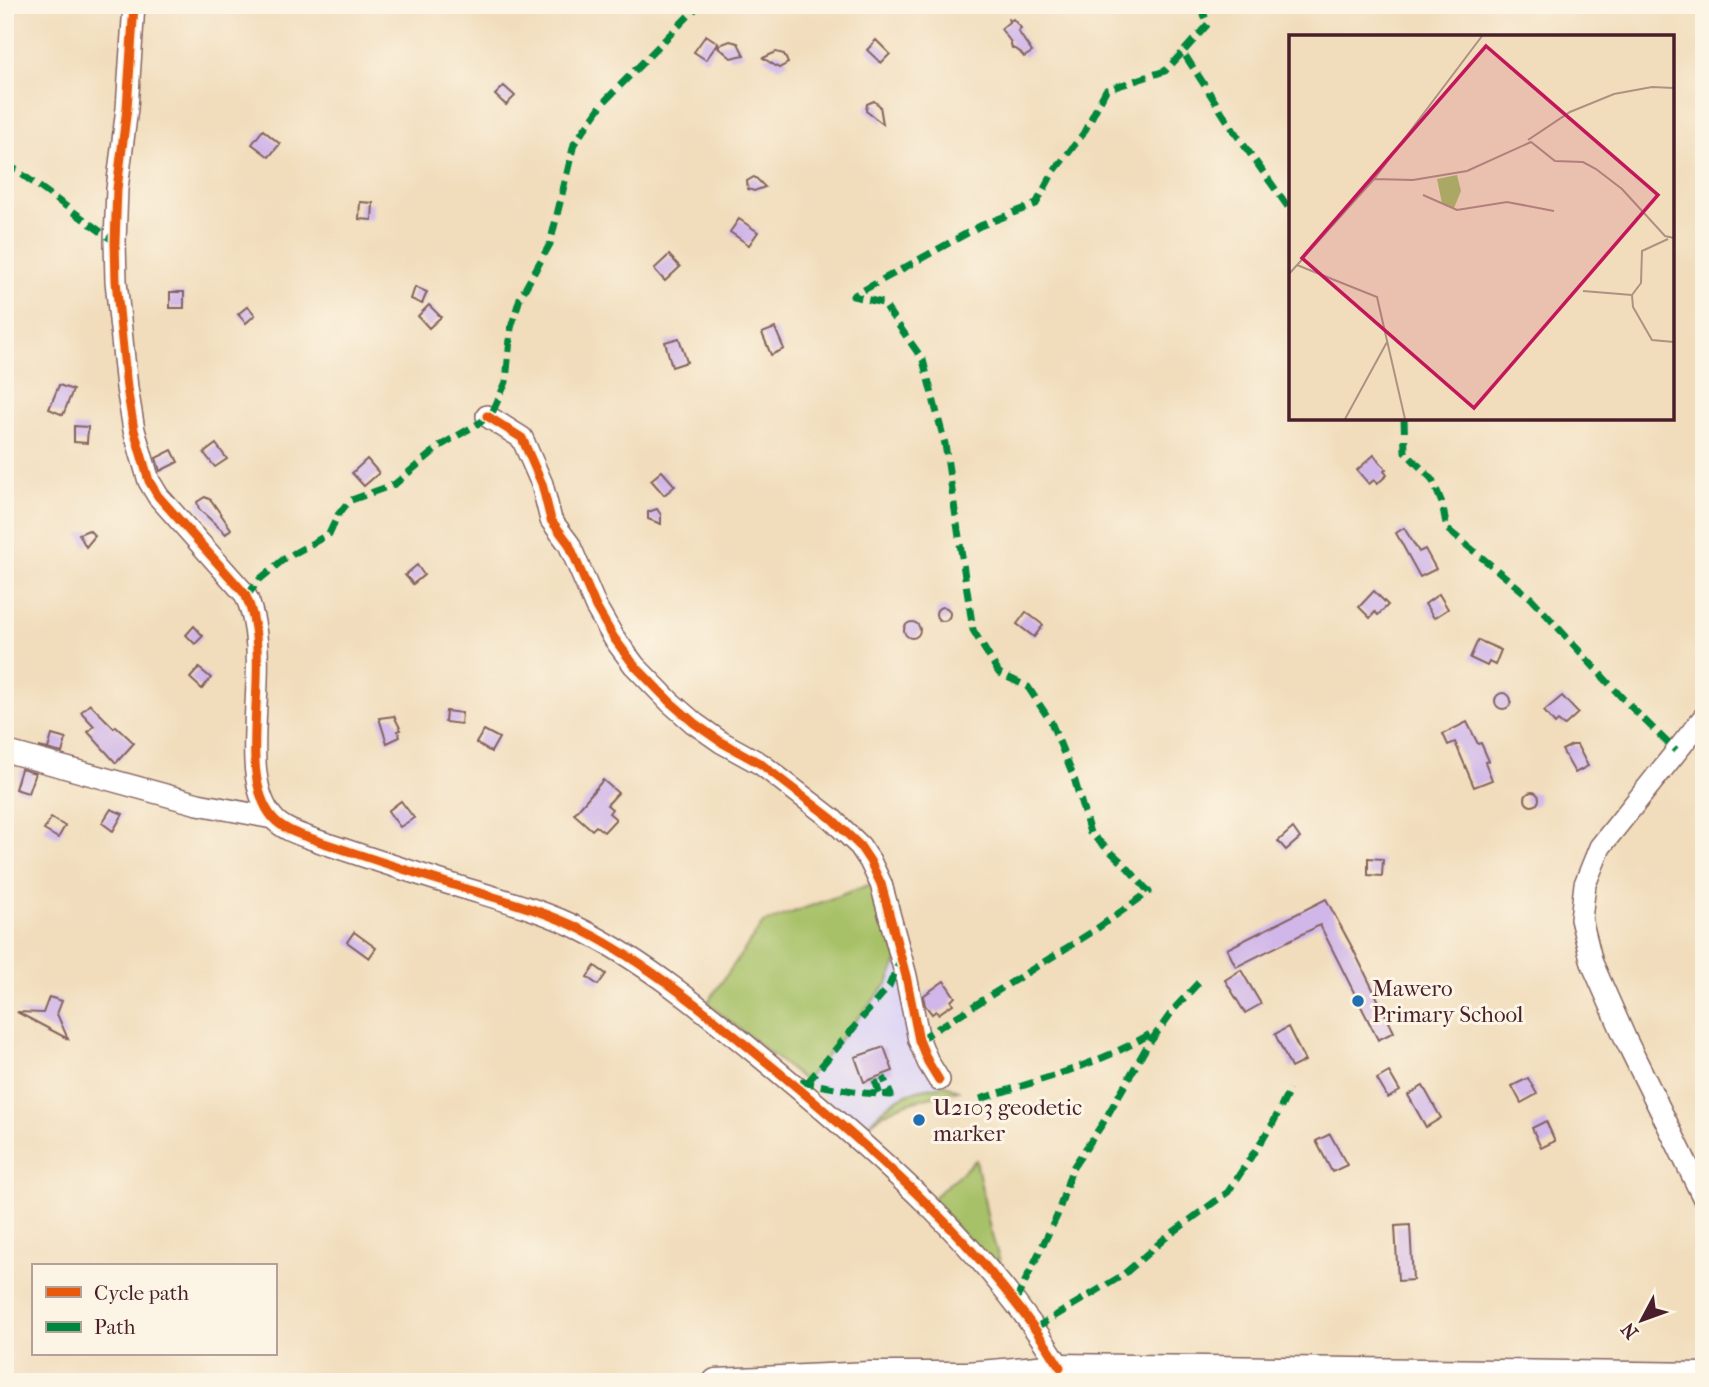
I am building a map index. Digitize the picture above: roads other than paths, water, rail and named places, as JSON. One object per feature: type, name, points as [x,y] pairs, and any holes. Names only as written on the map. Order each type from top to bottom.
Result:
[{"type":"main road","points":[[716,1382],[870,1375],[968,1375],[1060,1367],[1704,1376]]},
{"type":"street","points":[[134,5],[127,108],[117,189],[115,242],[116,281],[134,430],[149,481],[172,513],[239,587],[251,610],[259,655],[257,783],[262,799],[274,818],[285,828],[321,842],[545,913],[581,930],[652,972],[762,1059],[908,1185],[994,1276],[1035,1328],[1060,1367]]},
{"type":"street","points":[[487,416],[522,438],[542,484],[551,520],[569,544],[596,607],[634,665],[694,723],[721,742],[761,764],[832,819],[860,846],[881,884],[906,976],[919,1040],[939,1080]]},
{"type":"street","points":[[1704,717],[1600,848],[1585,884],[1581,919],[1592,963],[1626,1040],[1704,1199]]},
{"type":"street","points":[[5,751],[198,804],[274,818]]},
{"type":"place","name":"Mawero Primary School","points":[[1358,1001]]},
{"type":"place","name":"U2103 geodetic marker","points":[[919,1120]]}]
